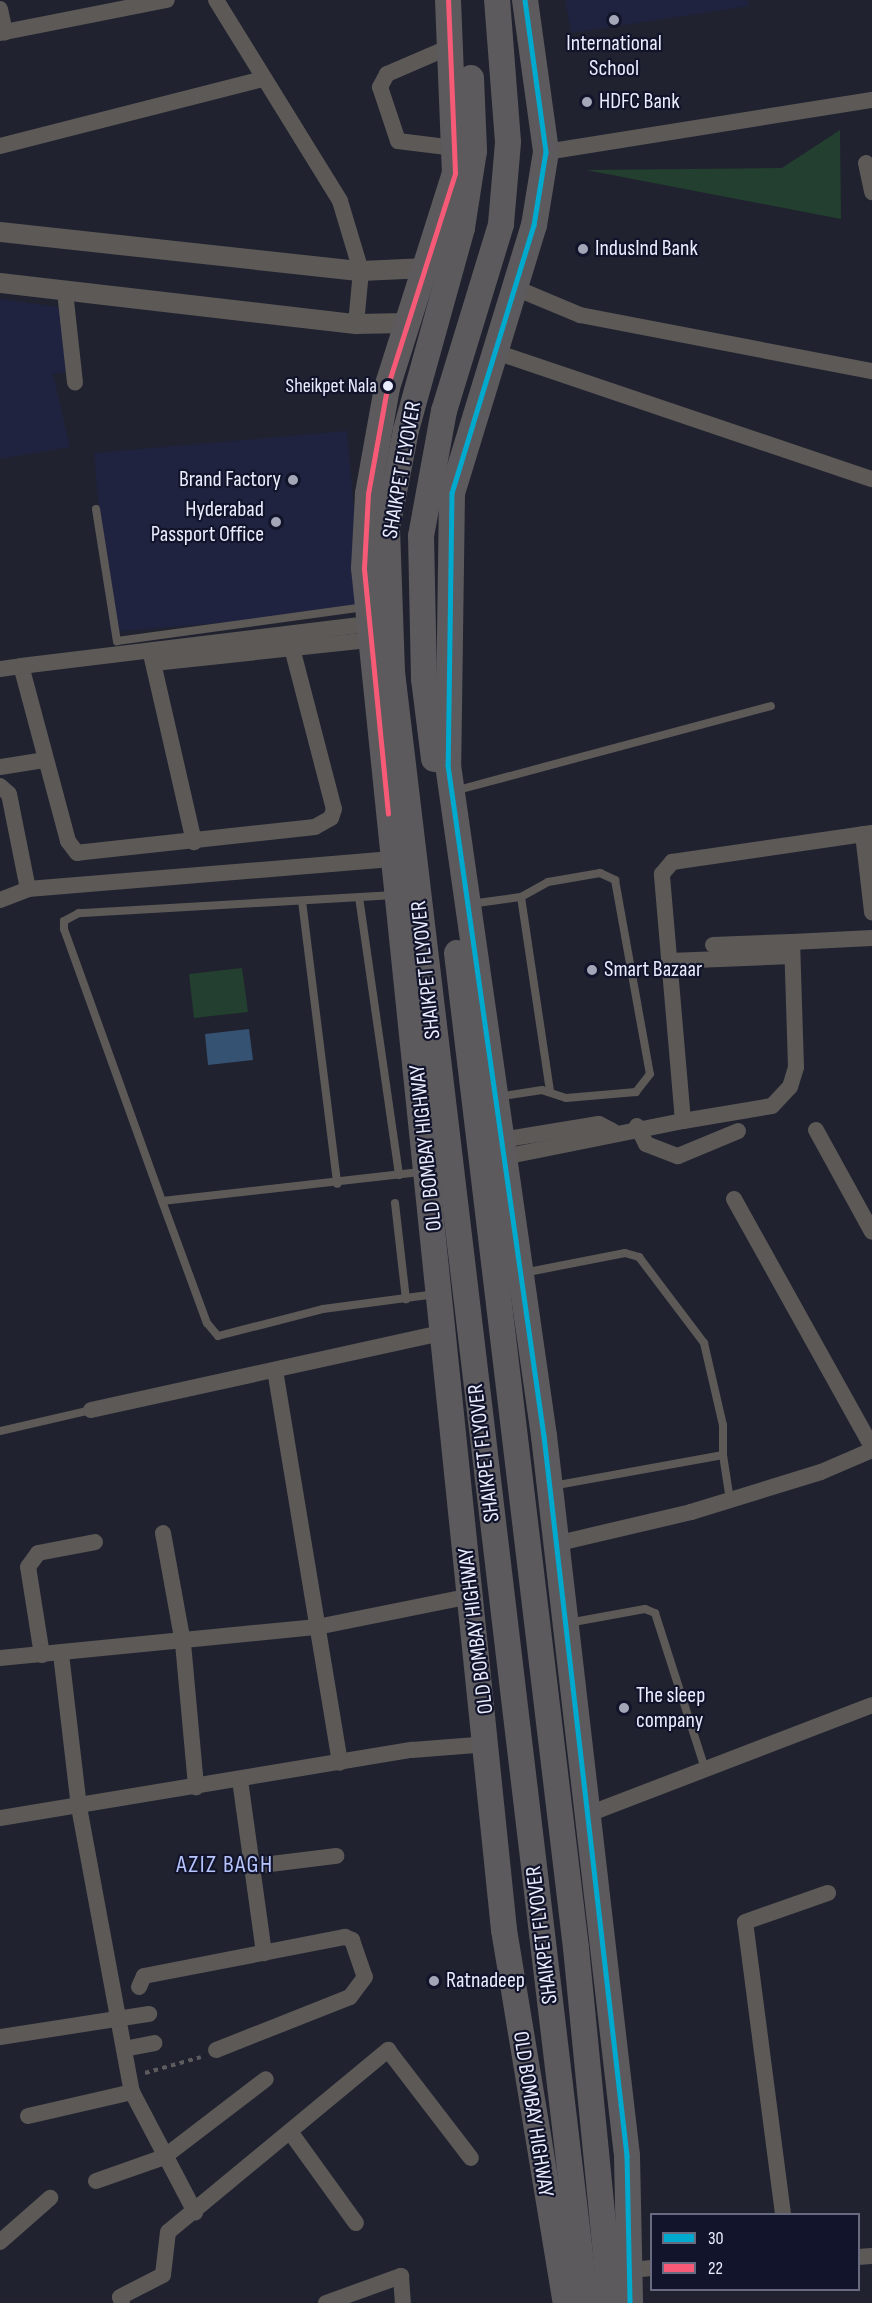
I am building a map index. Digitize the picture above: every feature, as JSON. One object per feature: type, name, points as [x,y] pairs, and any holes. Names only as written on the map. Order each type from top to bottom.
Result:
[{"type":"main road","name":"OLD BOMBAY HIGHWAY","points":[[448,0],[452,46],[455,172],[427,268],[387,388],[368,494],[369,624],[382,775],[395,859],[430,1171],[442,1333],[489,1744],[504,1930],[588,2302]]},
{"type":"main road","name":"SHAIKPET FLYOVER","points":[[465,0],[474,150],[462,228],[406,430],[387,528],[392,672],[588,2302]]},
{"type":"main road","name":"SHAIKPET FLYOVER","points":[[497,0],[508,142],[501,224],[444,411],[421,537],[424,679],[576,1948],[588,2302]]},
{"type":"main road","points":[[525,0],[546,152],[534,225],[493,351],[452,493],[448,765],[521,1273],[549,1487],[641,2269],[630,2303]]},
{"type":"main road","points":[[382,775],[448,765]]},
{"type":"street","points":[[0,9],[2,33],[167,0]]},
{"type":"street","points":[[216,0],[262,79],[340,201],[361,271],[356,324]]},
{"type":"street","points":[[452,46],[395,70],[380,87],[398,141],[455,148]]},
{"type":"street","points":[[0,146],[262,79]]},
{"type":"street","points":[[546,152],[872,100]]},
{"type":"street","points":[[866,163],[872,192]]},
{"type":"street","points":[[0,232],[361,271],[427,268]]},
{"type":"street","points":[[0,283],[356,324],[407,323]]},
{"type":"street","points":[[513,287],[580,315],[872,371]]},
{"type":"street","points":[[65,292],[75,382]]},
{"type":"street","points":[[493,351],[872,479]]},
{"type":"street","points":[[0,669],[152,655],[292,648],[369,624]]},
{"type":"street","points":[[152,655],[369,624]]},
{"type":"street","points":[[21,666],[68,841],[77,853],[315,827],[331,818],[334,810],[292,648]]},
{"type":"street","points":[[152,655],[194,842]]},
{"type":"street","points":[[1,764],[45,760]]},
{"type":"street","points":[[0,786],[9,794],[28,889]]},
{"type":"street","points":[[683,1121],[662,874],[672,862],[867,833],[872,912]]},
{"type":"street","points":[[0,900],[28,889],[395,859]]},
{"type":"street","points":[[670,961],[792,949],[872,938]]},
{"type":"street","points":[[713,945],[792,949]]},
{"type":"street","points":[[502,1149],[599,1124],[613,1131],[772,1106],[790,1087],[796,1067],[792,949]]},
{"type":"street","points":[[637,1126],[646,1144],[678,1156],[738,1131]]},
{"type":"street","points":[[816,1130],[872,1232]]},
{"type":"street","points":[[555,1544],[729,1500],[872,1448],[734,1199]]},
{"type":"street","points":[[91,1410],[442,1333]]},
{"type":"street","points":[[275,1370],[340,1764]]},
{"type":"street","points":[[163,1533],[183,1643],[196,1787]]},
{"type":"street","points":[[42,1655],[28,1567],[38,1553],[95,1542]]},
{"type":"street","points":[[0,1658],[183,1643],[317,1627],[471,1596]]},
{"type":"street","points":[[61,1654],[79,1807],[131,2084],[164,2157],[195,2212]]},
{"type":"street","points":[[586,1815],[872,1704]]},
{"type":"street","points":[[0,1818],[340,1764],[489,1744]]},
{"type":"street","points":[[240,1780],[254,1866],[264,1953]]},
{"type":"street","points":[[254,1866],[336,1856]]},
{"type":"street","points":[[783,2213],[745,1922],[828,1893]]},
{"type":"street","points":[[114,1992],[142,1986],[144,1976],[349,1937],[365,1977],[350,1997],[216,2050]]},
{"type":"street","points":[[0,2037],[149,2014]]},
{"type":"street","points":[[124,2049],[154,2043]]},
{"type":"street","points":[[122,2303],[120,2297],[163,2275],[168,2232],[291,2133],[388,2050],[471,2158]]},
{"type":"street","points":[[96,2181],[164,2157],[266,2079]]},
{"type":"street","points":[[28,2116],[131,2084]]},
{"type":"street","points":[[291,2133],[356,2223]]},
{"type":"street","points":[[1,2239],[50,2198]]},
{"type":"street","points":[[326,2303],[401,2276],[403,2303]]},
{"type":"lane","points":[[96,509],[117,640],[369,624]]},
{"type":"lane","points":[[451,792],[771,706]]},
{"type":"lane","points":[[467,904],[521,897],[569,879],[600,873],[615,880],[650,1074],[636,1092],[566,1098],[550,1091],[495,1097]]},
{"type":"lane","points":[[399,895],[79,913],[64,921],[207,1323],[218,1336],[323,1309],[440,1294]]},
{"type":"lane","points":[[359,897],[399,1175]]},
{"type":"lane","points":[[521,897],[550,1091]]},
{"type":"lane","points":[[302,901],[337,1184]]},
{"type":"lane","points":[[162,1201],[337,1184],[430,1171]]},
{"type":"lane","points":[[395,1203],[406,1299]]},
{"type":"lane","points":[[521,1273],[625,1253],[639,1257],[704,1343],[713,1366],[729,1500]]},
{"type":"lane","points":[[0,1431],[91,1410]]},
{"type":"lane","points":[[549,1487],[723,1455]]},
{"type":"lane","points":[[565,1624],[645,1609],[655,1613],[705,1769]]},
{"type":"path","points":[[131,2084],[216,2050]]},
{"type":"shaded area","name":"International School","points":[[565,0],[748,0],[749,6],[571,33]]},
{"type":"shaded area","points":[[0,299],[59,307],[71,371],[53,374],[70,447],[0,459]]},
{"type":"shaded area","points":[[347,431],[363,611],[110,632],[94,453]]},
{"type":"shaded area","points":[[249,1029],[253,1060],[208,1065],[205,1034]]},
{"type":"green space","points":[[840,130],[841,219],[586,170],[782,168]]},
{"type":"green space","points":[[242,968],[248,1012],[194,1018],[189,974]]},
{"type":"transit line","name":"22","points":[[388,814],[364,568],[368,494],[387,388],[455,173],[448,0]]},
{"type":"transit line","name":"30","points":[[525,0],[546,152],[534,225],[452,493],[448,765],[544,1436],[627,2156],[630,2303]]},
{"type":"place","name":"International School","points":[[614,20]]},
{"type":"place","name":"HDFC Bank","points":[[587,102]]},
{"type":"place","name":"IndusInd Bank","points":[[583,249]]},
{"type":"place","name":"Sheikpet Nala","points":[[388,386]]},
{"type":"place","name":"Brand Factory","points":[[293,480]]},
{"type":"place","name":"Hyderabad Passport Office","points":[[276,522]]},
{"type":"place","name":"Smart Bazaar","points":[[592,970]]},
{"type":"place","name":"The sleep company","points":[[624,1708]]},
{"type":"place","name":"Ratnadeep","points":[[434,1981]]},
{"type":"district","name":"AZIZ BAGH","points":[[225,1865]]}]
